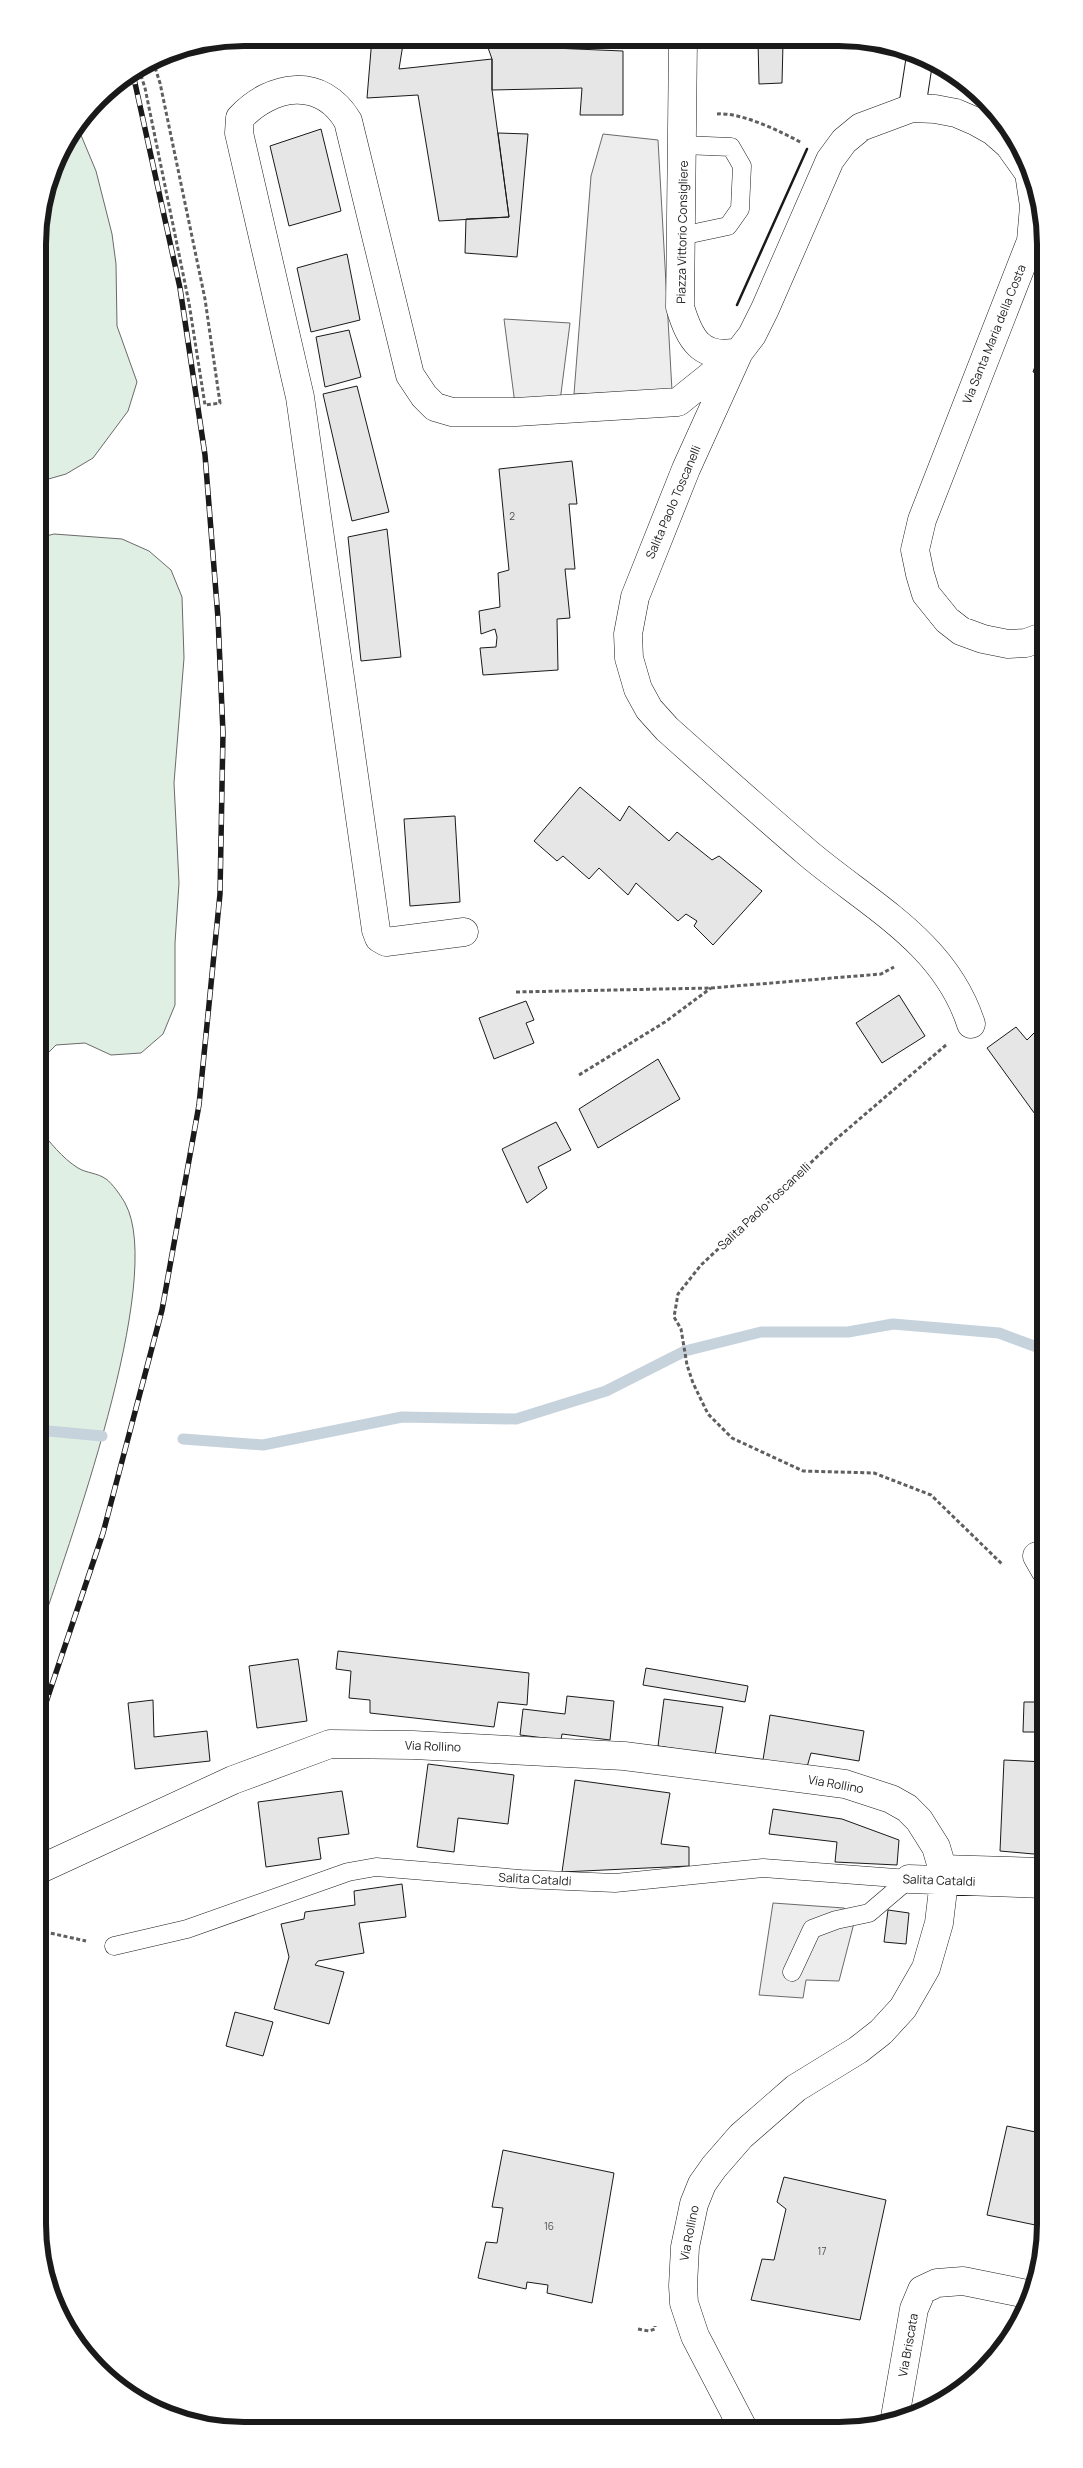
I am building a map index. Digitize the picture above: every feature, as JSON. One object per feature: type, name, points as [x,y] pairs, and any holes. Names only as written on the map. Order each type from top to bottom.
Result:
[{"type":"street","name":"Piazza Vittorio Consigliere","points":[[683,46],[680,307],[690,334],[698,345],[709,353],[723,356],[739,352]]},
{"type":"street","points":[[912,108],[919,63]]},
{"type":"street","points":[[464,932],[386,942],[379,938],[376,930],[300,397],[239,133],[240,118],[249,108],[265,96],[293,89],[314,93],[340,108],[348,121],[410,375],[424,396],[436,407],[452,412],[516,412],[678,402],[739,352]]},
{"type":"street","name":"Via Santa Maria della Costa","points":[[739,352],[752,335],[765,309],[830,160],[844,141],[860,127],[912,108],[935,109],[956,113],[994,131],[1012,150]]},
{"type":"street","name":"Via Santa Maria della Costa","points":[[1034,210],[1031,242],[922,520],[915,550],[926,594],[936,609],[961,631],[983,640],[1008,644],[1026,643],[1037,639]]},
{"type":"street","name":"Salita Paolo Toscanelli","points":[[739,352],[686,469],[643,574],[631,616],[628,634],[629,658],[641,696],[649,710],[667,729],[811,856],[870,900],[928,950]]},
{"type":"street","points":[[928,950],[948,976],[965,1005],[971,1024]]},
{"type":"street","name":"Via Rollino","points":[[46,1866],[233,1780],[330,1744],[413,1745],[624,1756],[845,1784],[891,1799],[906,1808],[928,1834],[943,1872],[940,1923],[926,1968],[903,2008],[881,2032],[858,2050],[796,2088],[759,2118],[714,2167],[702,2184],[694,2204],[685,2247],[684,2303],[694,2336],[740,2422]]},
{"type":"street","name":"Salita Cataldi","points":[[909,1879],[943,1872],[1037,1883]]},
{"type":"street","name":"Via Briscata","points":[[896,2413],[914,2309],[922,2290],[937,2283],[963,2281],[1024,2293]]},
{"type":"lane","points":[[681,236],[728,226],[740,209],[742,166],[731,147],[683,145]]},
{"type":"lane","points":[[943,1872],[1037,1866]]},
{"type":"lane","name":"Salita Cataldi","points":[[114,1946],[187,1929],[348,1872],[376,1867],[521,1879],[614,1883],[764,1868],[909,1879]]},
{"type":"lane","points":[[792,1972],[812,1929],[836,1920],[869,1913],[909,1879]]},
{"type":"path","points":[[142,75],[189,304],[205,406],[220,403],[205,299],[160,83],[155,68]]},
{"type":"path","points":[[683,116],[727,113],[794,139],[830,160]]},
{"type":"path","points":[[516,992],[711,988],[881,974],[928,950]]},
{"type":"path","points":[[579,1075],[665,1022],[711,988]]},
{"type":"path","name":"Salita Paolo Toscanelli","points":[[971,1024],[835,1140],[701,1265],[678,1294],[674,1317],[680,1329],[687,1365],[693,1383],[708,1414],[732,1438],[803,1471],[874,1473],[931,1495],[1007,1568]]},
{"type":"path","points":[[46,1934],[114,1946]]},
{"type":"green space","points":[[80,134],[96,171],[112,234],[116,264],[117,326],[137,382],[128,411],[93,458],[66,474],[46,480],[46,244],[48,218],[53,193],[61,169]]},
{"type":"green space","points":[[54,534],[122,539],[149,551],[171,570],[182,597],[184,658],[174,783],[179,883],[175,943],[175,1005],[163,1034],[141,1053],[111,1055],[85,1043],[56,1045],[46,1055],[46,536]]},
{"type":"green space","points":[[46,1138],[56,1150],[72,1164],[81,1170],[103,1177],[114,1187],[125,1203],[134,1240],[133,1291],[123,1351],[108,1416],[46,1613]]},
{"type":"shaded area","points":[[603,134],[658,140],[672,391],[574,394],[591,176]]},
{"type":"shaded area","points":[[504,319],[570,323],[559,409],[516,412]]},
{"type":"shaded area","points":[[773,1903],[844,1908],[854,1923],[839,1981],[806,1980],[803,1998],[759,1995]]},
{"type":"building","points":[[371,46],[403,46],[399,69],[492,59],[492,90],[509,217],[439,221],[418,95],[367,98]]},
{"type":"building","points":[[487,46],[623,51],[623,115],[580,115],[582,88],[492,90],[492,59]]},
{"type":"building","points":[[758,46],[783,46],[782,83],[759,84]]},
{"type":"building","points":[[321,129],[341,211],[289,226],[270,146]]},
{"type":"building","points":[[498,133],[528,134],[517,257],[465,253],[466,219],[509,217]]},
{"type":"building","points":[[347,254],[360,320],[311,332],[297,268]]},
{"type":"building","points":[[349,330],[361,377],[325,387],[316,337]]},
{"type":"building","points":[[1037,361],[1037,373],[1033,372]]},
{"type":"building","points":[[357,386],[389,512],[352,521],[323,394]]},
{"type":"building","points":[[572,461],[577,504],[569,504],[575,569],[565,569],[570,618],[557,619],[558,670],[483,675],[480,648],[496,647],[497,637],[495,629],[481,634],[479,611],[500,607],[498,573],[509,570],[499,469]]},
{"type":"building","points":[[387,529],[401,657],[361,661],[348,537]]},
{"type":"building","points":[[580,787],[620,821],[629,806],[669,841],[677,832],[712,860],[719,856],[762,891],[713,945],[694,926],[697,921],[686,914],[678,921],[636,883],[628,895],[599,868],[589,879],[563,856],[557,861],[534,841]]},
{"type":"building","points":[[455,816],[460,902],[410,906],[404,819]]},
{"type":"building","points":[[899,995],[925,1036],[882,1063],[856,1023]]},
{"type":"building","points":[[526,1001],[534,1020],[526,1023],[534,1043],[494,1059],[479,1018]]},
{"type":"building","points":[[1016,1027],[1027,1040],[1037,1030],[1037,1117],[987,1048]]},
{"type":"building","points":[[658,1059],[680,1099],[598,1148],[579,1109]]},
{"type":"building","points":[[556,1122],[571,1150],[538,1167],[547,1188],[527,1203],[502,1149]]},
{"type":"building","points":[[338,1651],[529,1673],[527,1705],[498,1702],[494,1727],[370,1713],[370,1700],[349,1698],[351,1671],[336,1669]]},
{"type":"building","points":[[298,1659],[307,1721],[257,1728],[249,1666]]},
{"type":"building","points":[[646,1668],[748,1686],[745,1702],[643,1685]]},
{"type":"building","points":[[567,1696],[614,1701],[610,1740],[562,1734],[561,1740],[520,1735],[523,1709],[565,1714]]},
{"type":"building","points":[[664,1699],[723,1707],[715,1755],[658,1746]]},
{"type":"building","points":[[153,1700],[154,1737],[207,1731],[210,1761],[135,1769],[128,1703]]},
{"type":"building","points":[[1024,1702],[1037,1702],[1037,1732],[1023,1732]]},
{"type":"building","points":[[770,1715],[864,1731],[859,1761],[811,1753],[807,1767],[763,1760]]},
{"type":"building","points":[[1004,1760],[1037,1762],[1037,1854],[1000,1851]]},
{"type":"building","points":[[428,1764],[514,1775],[508,1824],[458,1818],[454,1852],[417,1847]]},
{"type":"building","points":[[575,1780],[670,1793],[661,1844],[689,1847],[689,1866],[562,1872]]},
{"type":"building","points":[[342,1791],[349,1834],[318,1838],[321,1859],[266,1867],[258,1802]]},
{"type":"building","points":[[773,1809],[842,1819],[899,1840],[897,1865],[835,1862],[837,1842],[769,1834]]},
{"type":"building","points":[[402,1884],[406,1917],[359,1923],[364,1953],[318,1961],[315,1965],[344,1972],[329,2024],[274,2009],[289,1957],[281,1924],[304,1919],[305,1912],[355,1905],[354,1891]]},
{"type":"building","points":[[888,1910],[909,1913],[906,1944],[884,1942]]},
{"type":"building","points":[[235,2012],[273,2022],[263,2056],[226,2046]]},
{"type":"building","points":[[1007,2126],[1037,2132],[1037,2225],[987,2215]]},
{"type":"building","points":[[503,2150],[614,2173],[592,2303],[547,2293],[548,2285],[527,2282],[526,2289],[478,2278],[486,2242],[497,2243],[503,2208],[492,2207]]},
{"type":"building","points":[[784,2177],[886,2200],[860,2320],[751,2300],[762,2259],[774,2260],[786,2209],[777,2202]]},
{"type":"waterway","points":[[183,1439],[263,1445],[402,1417],[516,1419],[606,1391],[685,1351],[761,1332],[848,1332],[893,1324],[999,1333],[1037,1347]]},
{"type":"waterway","points":[[46,1431],[102,1436]]},
{"type":"railway","points":[[46,1702],[103,1533],[162,1310],[199,1105],[220,894],[223,733],[218,618],[205,455],[180,288],[134,80]]},
{"type":"wall","points":[[737,305],[807,149]]}]
